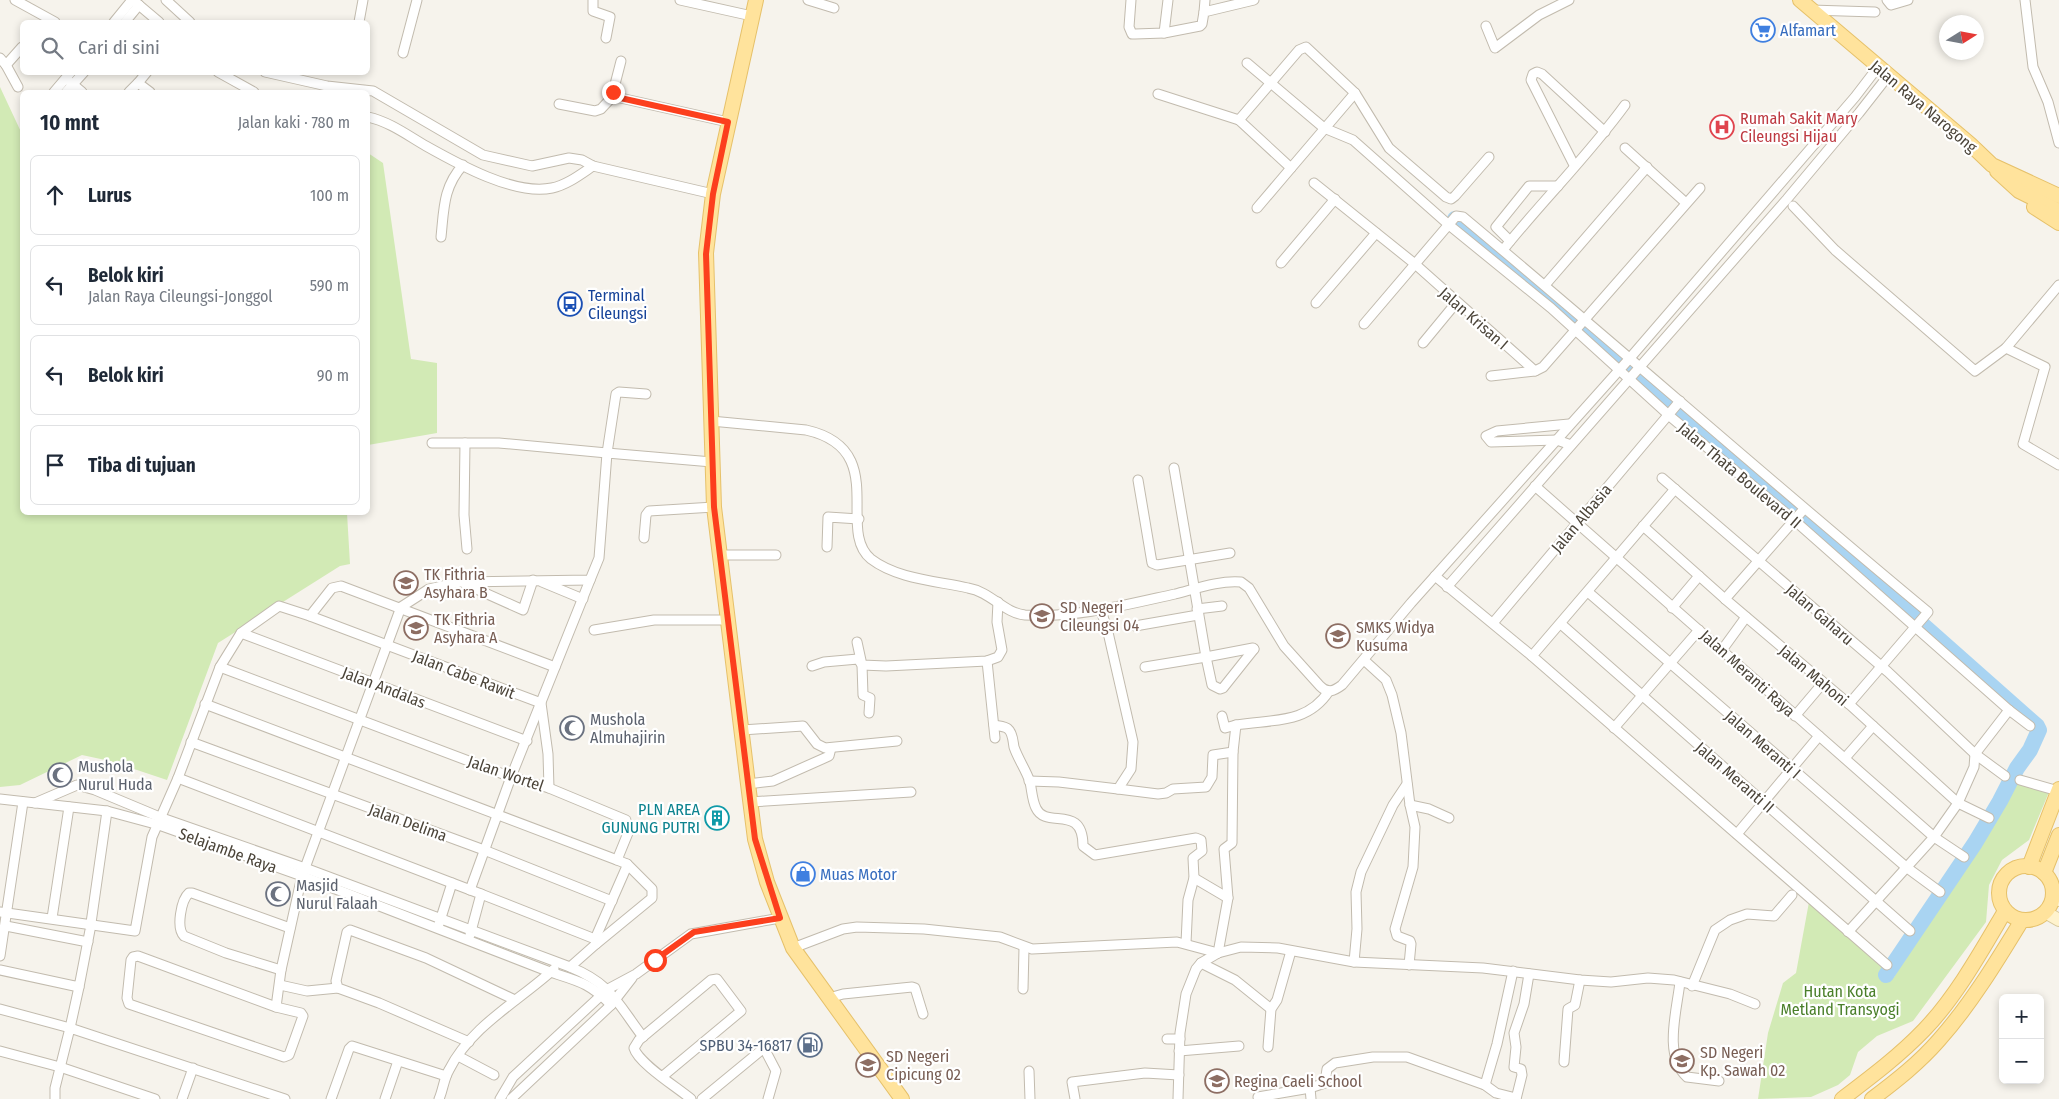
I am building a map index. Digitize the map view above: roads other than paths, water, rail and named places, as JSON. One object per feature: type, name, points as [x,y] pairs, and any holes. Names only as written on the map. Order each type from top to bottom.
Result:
[{"type":"main road","points":[[756,0],[713,194],[706,254],[714,507],[750,802],[755,839],[780,918],[793,948],[902,1099]]},
{"type":"main road","name":"Jalan Raya Narogong","points":[[1800,0],[1970,144],[1992,165],[2059,196]]},
{"type":"main road","points":[[1992,165],[2028,203],[2059,223]]},
{"type":"main road","points":[[2019,192],[2059,211]]},
{"type":"main road","points":[[2029,867],[2058,790]]},
{"type":"main road","points":[[2044,873],[2059,836]]},
{"type":"main road","points":[[2029,867],[2044,873],[2056,898],[2045,912],[2030,920],[2022,920],[2005,911],[1999,895],[2003,879],[2015,869],[2029,867]]},
{"type":"main road","points":[[1842,1099],[1886,1066],[1925,1029],[1957,986],[2005,911]]},
{"type":"main road","points":[[1872,1099],[1899,1079],[1939,1041],[1972,997],[2022,920]]},
{"type":"street","points":[[15,0],[47,20]]},
{"type":"street","points":[[166,0],[188,20]]},
{"type":"street","points":[[359,20],[363,0]]},
{"type":"street","points":[[403,53],[417,0]]},
{"type":"street","points":[[593,0],[593,10],[610,17],[606,38]]},
{"type":"street","points":[[680,0],[752,16]]},
{"type":"street","points":[[808,0],[834,8]]},
{"type":"street","points":[[1131,0],[1129,28],[1132,34],[1164,33],[1200,26],[1202,24],[1205,0]]},
{"type":"street","points":[[1164,33],[1168,0]]},
{"type":"street","points":[[1204,12],[1254,0]]},
{"type":"street","points":[[1486,26],[1495,48],[1539,15],[1569,0]]},
{"type":"street","points":[[1887,0],[1891,5],[1908,0]]},
{"type":"street","points":[[2025,0],[2033,67],[2048,102],[2059,142]]},
{"type":"street","points":[[116,20],[135,2]]},
{"type":"street","points":[[126,20],[135,2]]},
{"type":"street","points":[[135,2],[157,20]]},
{"type":"street","points":[[1811,10],[1875,12]]},
{"type":"street","points":[[1239,120],[1299,50],[1306,47],[1355,93],[1389,148],[1448,199],[1455,196],[1489,157]]},
{"type":"street","points":[[18,87],[3,62],[20,49]]},
{"type":"street","points":[[559,104],[595,111],[601,109],[614,95],[620,61]]},
{"type":"street","name":"Jalan Thata Boulevard II","points":[[1247,63],[1272,82],[1324,128],[1353,140],[1448,225],[1582,325],[1624,364],[1921,621]]},
{"type":"street","points":[[1574,165],[1531,80],[1533,74],[1537,72],[1542,74],[1605,132]]},
{"type":"street","points":[[1222,716],[1225,728],[1265,720],[1290,720],[1304,715],[1330,692],[1342,685],[1435,576],[1624,364],[1855,97],[1883,72]]},
{"type":"street","points":[[1447,587],[1787,199],[1859,113],[1883,72]]},
{"type":"street","points":[[56,90],[68,75],[73,85],[79,90]]},
{"type":"street","points":[[68,90],[81,75]]},
{"type":"street","points":[[131,90],[144,75]]},
{"type":"street","points":[[223,75],[250,90]]},
{"type":"street","points":[[278,75],[327,86],[364,90]]},
{"type":"street","points":[[138,83],[147,90]]},
{"type":"street","points":[[370,91],[483,155],[532,166],[569,158],[582,160],[593,166],[713,194]]},
{"type":"street","points":[[1257,208],[1355,93]]},
{"type":"street","points":[[1158,94],[1239,120],[1291,168]]},
{"type":"street","points":[[614,95],[728,122]]},
{"type":"street","points":[[1503,250],[1574,165],[1605,132],[1625,104]]},
{"type":"street","points":[[370,117],[381,120],[463,165],[509,184],[533,189],[553,188],[566,183],[593,166]]},
{"type":"street","points":[[1625,148],[1686,203]]},
{"type":"street","points":[[441,237],[445,196],[454,175],[463,165]]},
{"type":"street","points":[[1545,285],[1647,167]]},
{"type":"street","name":"Jalan Krisan I","points":[[1314,182],[1414,264],[1535,371]]},
{"type":"street","points":[[1510,241],[1496,227],[1516,200],[1529,186],[1558,186]]},
{"type":"street","points":[[1490,376],[1535,371],[1543,367],[1582,325],[1700,188]]},
{"type":"street","points":[[1282,263],[1335,199]]},
{"type":"street","points":[[1793,206],[1835,250],[1975,371],[2006,348],[2059,285]]},
{"type":"street","name":"Jalan Thata Boulevard II","points":[[1448,225],[1456,216],[1463,217],[1545,285],[1582,325],[1624,364],[1921,621],[2009,710],[2030,726]]},
{"type":"street","points":[[1364,324],[1448,225]]},
{"type":"street","points":[[1316,303],[1376,233]]},
{"type":"street","points":[[1423,343],[1456,303]]},
{"type":"street","points":[[2006,348],[2046,367],[2023,444],[2059,465]]},
{"type":"street","points":[[470,890],[511,777],[599,558],[606,453],[616,394],[619,392],[646,394]]},
{"type":"street","name":"Jalan Albasia","points":[[1494,623],[1575,523],[1675,407]]},
{"type":"street","points":[[711,421],[806,430],[821,434],[832,440],[847,453],[852,461],[858,499],[859,531],[864,551],[882,565],[920,578],[971,588],[988,594],[998,602],[1023,614],[1101,611],[1236,581],[1246,585],[1284,646],[1320,686],[1330,692]]},
{"type":"street","points":[[1569,424],[1497,431],[1486,436],[1491,442],[1557,440],[1571,445]]},
{"type":"street","points":[[432,444],[508,444],[712,462]]},
{"type":"street","points":[[464,444],[464,515],[467,549]]},
{"type":"street","points":[[1145,668],[1206,657],[1254,649],[1223,688],[1220,689],[1212,685],[1206,657],[1194,590],[1174,468]]},
{"type":"street","name":"Jalan Gaharu","points":[[1662,478],[1881,666],[1975,754],[2005,776]]},
{"type":"street","points":[[1138,480],[1152,563],[1157,565],[1230,553]]},
{"type":"street","name":"Jalan Meranti Raya","points":[[1535,486],[1934,837],[1964,857]]},
{"type":"street","points":[[1532,656],[1675,489]]},
{"type":"street","points":[[644,538],[646,515],[649,511],[714,507]]},
{"type":"street","points":[[1725,599],[1799,515]]},
{"type":"street","points":[[827,547],[828,517],[859,519]]},
{"type":"street","name":"Jalan Mahoni","points":[[1643,526],[1725,599],[1849,704],[1958,803],[1989,818]]},
{"type":"street","points":[[720,554],[776,555]]},
{"type":"street","points":[[1435,576],[1494,623],[1887,965]]},
{"type":"street","points":[[1672,608],[1699,576]]},
{"type":"street","points":[[460,582],[523,610],[535,580]]},
{"type":"street","points":[[535,580],[583,599]]},
{"type":"street","points":[[278,996],[281,970],[303,872],[401,608],[429,589],[460,582],[590,580]]},
{"type":"street","points":[[310,616],[332,588],[338,586],[555,667]]},
{"type":"street","name":"Jalan Meranti I","points":[[1588,592],[1906,867],[1940,892]]},
{"type":"street","points":[[812,666],[824,662],[858,659],[862,664],[896,666],[987,661],[1001,654],[1002,641],[997,622],[998,602]]},
{"type":"street","name":"Jalan Cabe Rawit","points":[[241,633],[276,607],[281,606],[541,704]]},
{"type":"street","points":[[1135,626],[1222,606]]},
{"type":"street","points":[[1101,611],[1134,742],[1131,769],[1118,789]]},
{"type":"street","points":[[1722,650],[1746,617]]},
{"type":"street","points":[[594,630],[654,620],[727,620]]},
{"type":"street","points":[[1849,704],[1921,621]]},
{"type":"street","name":"Jalan Meranti II","points":[[1561,624],[1910,931]]},
{"type":"street","points":[[1614,728],[1699,630]]},
{"type":"street","points":[[6,926],[90,933],[135,931],[152,838],[178,778],[220,667],[241,633]]},
{"type":"street","name":"Jalan Andalas","points":[[241,633],[527,741]]},
{"type":"street","points":[[857,642],[862,664],[862,694],[870,698],[869,714]]},
{"type":"street","points":[[1364,660],[1389,686],[1401,733],[1406,784],[1416,830],[1413,867],[1395,929],[1397,936],[1410,941],[1409,965]]},
{"type":"street","points":[[987,661],[995,738]]},
{"type":"street","name":"Jalan Wortel","points":[[220,667],[511,777],[549,788],[626,820],[628,833],[617,860]]},
{"type":"street","points":[[1795,716],[1823,683]]},
{"type":"street","points":[[205,704],[627,864],[652,889],[652,898],[595,941],[570,967]]},
{"type":"street","points":[[541,704],[548,754],[549,788]]},
{"type":"street","points":[[1848,932],[1934,837],[1958,803],[1974,767],[1975,754],[2009,710]]},
{"type":"street","points":[[994,725],[1008,729],[1011,733],[1016,753],[1029,781],[1032,797],[1038,812],[1043,816],[1070,820],[1077,823],[1083,836],[1083,846],[1095,855],[1199,838],[1203,848],[1200,854],[1193,858],[1194,878],[1188,900],[1186,943]]},
{"type":"street","points":[[1218,953],[1228,898],[1224,849],[1232,843],[1233,752],[1236,725]]},
{"type":"street","points":[[742,730],[803,726],[817,744],[822,747],[831,748],[897,741]]},
{"type":"street","points":[[1845,758],[1873,726]]},
{"type":"street","points":[[1737,834],[1819,736]]},
{"type":"street","name":"Jalan Delima","points":[[191,742],[484,850],[612,901]]},
{"type":"street","points":[[748,784],[773,781],[802,767],[824,760],[829,756],[831,748]]},
{"type":"street","points":[[1029,781],[1059,782],[1158,794],[1166,793],[1173,789],[1206,787],[1212,777],[1213,754],[1233,752]]},
{"type":"street","points":[[178,778],[481,894],[595,941]]},
{"type":"street","points":[[2020,780],[2058,790]]},
{"type":"street","points":[[1354,962],[1357,929],[1356,892],[1361,872],[1393,805],[1406,784]]},
{"type":"street","points":[[35,804],[77,785],[96,790],[160,821]]},
{"type":"street","points":[[750,802],[912,792]]},
{"type":"street","name":"Selajambe Raya","points":[[0,800],[107,811],[160,821],[303,872],[437,929],[604,992],[643,1037]]},
{"type":"street","points":[[0,956],[6,926],[4,912],[23,802]]},
{"type":"street","points":[[1410,805],[1420,806],[1450,818]]},
{"type":"street","points":[[52,918],[69,807]]},
{"type":"street","points":[[55,1099],[54,1088],[70,1028],[90,933],[107,811]]},
{"type":"street","points":[[595,941],[627,864]]},
{"type":"street","points":[[303,872],[471,930],[588,974],[604,992]]},
{"type":"street","points":[[1194,878],[1228,898]]},
{"type":"street","points":[[437,929],[452,883]]},
{"type":"street","points":[[281,970],[226,953],[184,936],[180,928],[184,899],[189,893],[290,928]]},
{"type":"street","points":[[468,941],[481,894]]},
{"type":"street","points":[[1692,986],[1715,930],[1730,920],[1747,914],[1772,916],[1792,895]]},
{"type":"street","points":[[4,912],[52,918],[90,933]]},
{"type":"street","points":[[2045,912],[2059,920]]},
{"type":"street","points":[[636,974],[613,1002],[514,1096],[505,1090],[604,992],[636,974],[694,932],[780,918]]},
{"type":"street","points":[[793,948],[851,927],[924,929],[1000,937],[1024,948],[1186,943],[1218,953]]},
{"type":"street","points":[[338,988],[336,981],[347,933],[350,930],[426,958],[515,1000]]},
{"type":"street","points":[[1178,1099],[1179,1051],[1186,994],[1196,969],[1201,963],[1218,953],[1241,947],[1262,946],[1354,962],[1513,971],[1580,980],[1611,982],[1648,978],[1680,982],[1730,994],[1754,1004]]},
{"type":"street","points":[[1023,989],[1024,948]]},
{"type":"street","points":[[1268,1047],[1271,1009],[1277,1000],[1291,952]]},
{"type":"street","points":[[278,996],[302,1015],[290,1054],[286,1057],[129,1004],[127,998],[131,960],[133,957],[138,956],[278,996],[338,988],[418,1019],[468,1042]]},
{"type":"street","points":[[1201,963],[1235,980],[1271,1009]]},
{"type":"street","points":[[439,1099],[451,1066],[468,1042],[559,964]]},
{"type":"street","points":[[0,970],[79,987]]},
{"type":"street","points":[[1485,1085],[1497,1044],[1513,971]]},
{"type":"street","points":[[1258,1097],[1310,1088],[1327,1081],[1326,1072],[1330,1065],[1373,1057],[1407,1057],[1485,1085],[1496,1093],[1516,1099],[1522,1073],[1514,1064],[1516,1047],[1514,1033],[1524,1004],[1529,974]]},
{"type":"street","points":[[663,1076],[739,1013],[740,1008],[714,978],[634,1046],[635,1053],[663,1076],[691,1099]]},
{"type":"street","points":[[1564,1062],[1568,1009],[1574,1005],[1580,980]]},
{"type":"street","points":[[1680,982],[1674,1042],[1679,1066],[1687,1077],[1719,1081]]},
{"type":"street","points":[[829,998],[843,994],[912,987],[919,994],[923,1014]]},
{"type":"street","points":[[0,1009],[70,1028],[284,1099]]},
{"type":"street","points":[[1167,1039],[1180,1039]]},
{"type":"street","points":[[1179,1051],[1239,1046]]},
{"type":"street","points":[[331,1099],[350,1047],[398,1060],[451,1066],[494,1075]]},
{"type":"street","points":[[702,1099],[764,1048],[776,1071],[768,1099]]},
{"type":"street","points":[[0,1051],[60,1066],[155,1099]]},
{"type":"street","points":[[386,1099],[398,1060]]},
{"type":"street","points":[[182,1099],[193,1068]]},
{"type":"street","points":[[1029,1071],[1030,1099]]},
{"type":"street","points":[[1075,1099],[1072,1082],[1145,1072],[1180,1075]]},
{"type":"street","points":[[1310,1088],[1311,1099]]},
{"type":"waterway","points":[[1455,219],[1793,510],[2037,726],[2039,730],[2030,750],[2017,768],[1975,843],[1886,975]]},
{"type":"place","name":"Alfamart","points":[[1763,30]]},
{"type":"place","name":"Rumah Sakit Mary Cileungsi Hijau","points":[[1722,127]]},
{"type":"place","name":"Terminal Cileungsi","points":[[570,304]]},
{"type":"place","name":"TK Fithria Asyhara B","points":[[406,583]]},
{"type":"place","name":"SD Negeri Cileungsi 04","points":[[1042,616]]},
{"type":"place","name":"TK Fithria Asyhara A","points":[[416,628]]},
{"type":"place","name":"SMKS Widya Kusuma","points":[[1338,636]]},
{"type":"place","name":"Mushola Almuhajirin","points":[[572,728]]},
{"type":"place","name":"Mushola Nurul Huda","points":[[60,775]]},
{"type":"place","name":"PLN AREA GUNUNG PUTRI","points":[[717,818]]},
{"type":"place","name":"Muas Motor","points":[[803,874]]},
{"type":"place","name":"Masjid Nurul Falaah","points":[[278,894]]},
{"type":"place","name":"SPBU 34-16817","points":[[810,1045]]},
{"type":"place","name":"SD Negeri Kp. Sawah 02","points":[[1682,1061]]},
{"type":"place","name":"SD Negeri Cipicung 02","points":[[868,1065]]},
{"type":"place","name":"Regina Caeli School","points":[[1217,1081]]},
{"type":"park label","name":"Hutan Kota Metland Transyogi","points":[[1840,1000]]}]
